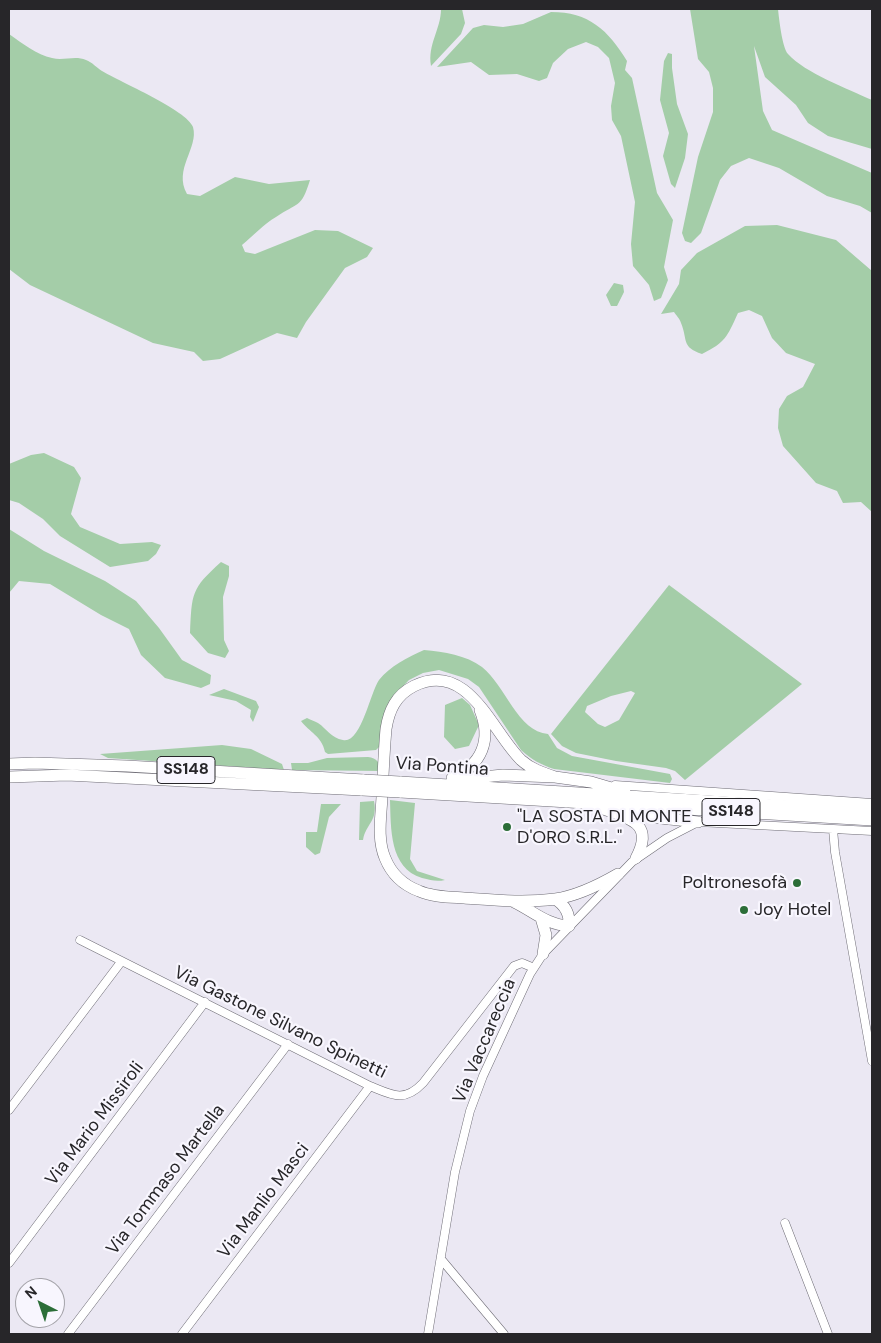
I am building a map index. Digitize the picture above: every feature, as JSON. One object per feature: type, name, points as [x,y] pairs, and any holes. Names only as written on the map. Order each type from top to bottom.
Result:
[{"type":"highway","points":[[555,777],[535,769],[521,760],[477,701],[466,691],[453,684],[433,681],[410,688],[394,704],[386,729],[380,828],[381,846],[385,860],[393,873],[405,884],[418,891],[438,896],[512,902],[555,899],[586,890],[618,874]]},
{"type":"highway","points":[[446,780],[470,767],[484,747],[486,730],[477,701]]},
{"type":"highway","name":"Via Pontina","points":[[9,764],[127,766],[363,785]]},
{"type":"highway","name":"Via Pontina","points":[[9,777],[68,775],[363,785],[872,811]]},
{"type":"highway","points":[[400,787],[446,780],[503,775],[555,777],[591,782],[646,798]]},
{"type":"highway","name":"Via Pontina","points":[[400,787],[589,804],[872,820]]},
{"type":"highway","points":[[589,804],[643,816],[698,822]]},
{"type":"highway","points":[[589,804],[639,826],[643,839],[636,858]]},
{"type":"highway","points":[[512,902],[531,910],[541,918],[555,924],[569,926],[566,910],[555,899]]},
{"type":"highway","points":[[541,918],[546,935],[544,954]]},
{"type":"street","points":[[591,782],[638,788],[872,803]]},
{"type":"street","points":[[698,822],[872,831]]},
{"type":"street","name":"Via Vaccareccia","points":[[428,1334],[455,1172],[470,1111],[483,1076],[534,968],[569,926],[618,874],[636,858],[667,838],[698,822]]},
{"type":"street","points":[[833,829],[835,852],[872,1061]]},
{"type":"street","name":"Via Gastone Silvano Spinetti","points":[[80,940],[370,1086],[395,1096],[407,1095],[417,1088],[513,967],[522,963],[534,968]]},
{"type":"street","points":[[9,1110],[121,962]]},
{"type":"street","name":"Via Mario Missiroli","points":[[9,1263],[206,1002]]},
{"type":"street","name":"Via Tommaso Martella","points":[[68,1334],[288,1044]]},
{"type":"street","name":"Via Manlio Masci","points":[[182,1334],[370,1086]]},
{"type":"street","points":[[784,1223],[828,1334]]},
{"type":"street","points":[[441,1259],[504,1334]]},
{"type":"green space","points":[[441,9],[462,9],[465,23],[461,34],[431,66],[432,44],[439,23]]},
{"type":"green space","points":[[690,9],[778,9],[782,39],[788,54],[805,68],[839,86],[872,100],[872,149],[828,136],[808,123],[796,105],[765,77],[754,46],[763,111],[772,130],[872,173],[872,213],[860,206],[827,196],[779,168],[749,158],[731,166],[720,180],[701,233],[691,243],[685,241],[682,233],[698,157],[713,112],[713,88],[709,72],[698,59]]},
{"type":"green space","points":[[551,12],[576,15],[587,19],[605,32],[627,61],[625,70],[632,78],[657,193],[673,220],[664,267],[668,280],[661,298],[654,301],[649,285],[633,266],[631,244],[635,202],[621,136],[612,120],[611,106],[615,83],[609,58],[598,47],[586,42],[568,49],[553,63],[547,78],[539,81],[517,74],[489,75],[471,62],[437,67],[473,28],[484,25],[503,27],[523,24]]},
{"type":"green space","points":[[9,34],[46,56],[56,59],[78,58],[88,61],[102,71],[166,105],[188,120],[193,127],[194,135],[184,167],[183,185],[187,194],[200,196],[235,177],[269,184],[310,180],[304,196],[298,204],[267,223],[242,245],[245,252],[255,254],[315,230],[338,231],[373,248],[367,257],[345,268],[306,322],[297,338],[277,333],[220,359],[203,361],[194,352],[153,343],[30,285],[9,269]]},
{"type":"green space","points":[[668,53],[672,54],[677,104],[688,134],[685,158],[675,188],[671,184],[663,156],[669,133],[660,100],[664,61]]},
{"type":"green space","points":[[777,225],[836,240],[872,271],[872,512],[861,502],[843,503],[837,491],[816,483],[783,446],[778,428],[779,409],[787,396],[803,387],[815,364],[786,353],[772,338],[762,316],[749,310],[738,313],[725,338],[702,354],[688,346],[683,329],[674,312],[661,314],[679,284],[681,270],[697,253],[745,226]]},
{"type":"green space","points":[[614,283],[623,285],[624,292],[617,306],[611,306],[606,295]]},
{"type":"green space","points":[[44,453],[74,467],[81,478],[71,514],[80,527],[120,544],[152,542],[161,545],[156,554],[148,561],[110,567],[60,536],[43,519],[19,503],[9,500],[9,464],[31,455]]},
{"type":"green space","points":[[9,529],[44,551],[105,581],[136,601],[159,628],[182,660],[211,675],[210,684],[201,688],[165,678],[141,655],[129,629],[101,615],[50,584],[19,581],[9,593]]},
{"type":"green space","points":[[221,562],[229,566],[229,576],[223,597],[224,640],[229,651],[225,658],[208,653],[190,633],[191,609],[195,593],[204,579]]},
{"type":"green space","points":[[669,585],[802,684],[685,780],[675,771],[666,768],[576,753],[562,746],[551,734]],"holes":[[[631,691],[635,693],[619,720],[605,727],[598,724],[585,712],[587,706],[611,696]]]},
{"type":"green space","points":[[424,650],[462,657],[482,667],[498,685],[520,717],[537,731],[548,734],[557,748],[572,756],[670,774],[672,779],[670,783],[554,769],[540,764],[521,750],[479,687],[468,679],[439,670],[423,673],[409,680],[393,697],[381,745],[376,750],[328,754],[325,752],[318,738],[301,721],[307,718],[318,723],[335,737],[343,740],[349,739],[360,726],[376,686],[383,675],[394,666]]},
{"type":"green space","points":[[224,689],[256,701],[259,707],[253,722],[250,717],[251,710],[236,701],[209,695]]},
{"type":"green space","points":[[462,698],[470,705],[479,725],[469,746],[455,749],[444,737],[445,705]]},
{"type":"green space","points":[[222,745],[251,749],[282,764],[284,770],[108,758],[100,754]]},
{"type":"green space","points":[[368,757],[378,761],[382,771],[292,770],[291,763],[308,763],[327,758]]},
{"type":"green space","points":[[390,800],[415,803],[410,859],[417,871],[445,880],[436,881],[422,878],[411,873],[403,866],[394,846]]},
{"type":"green space","points":[[374,801],[373,818],[364,834],[363,840],[359,840],[360,802]]},
{"type":"green space","points":[[321,804],[341,804],[329,817],[320,853],[315,855],[306,847],[306,832],[317,832]]},
{"type":"place","name":"\"LA SOSTA DI MONTE D'ORO S.R.L.\"","points":[[507,827]]},
{"type":"place","name":"Poltronesofà","points":[[797,883]]},
{"type":"place","name":"Joy Hotel","points":[[744,910]]}]
